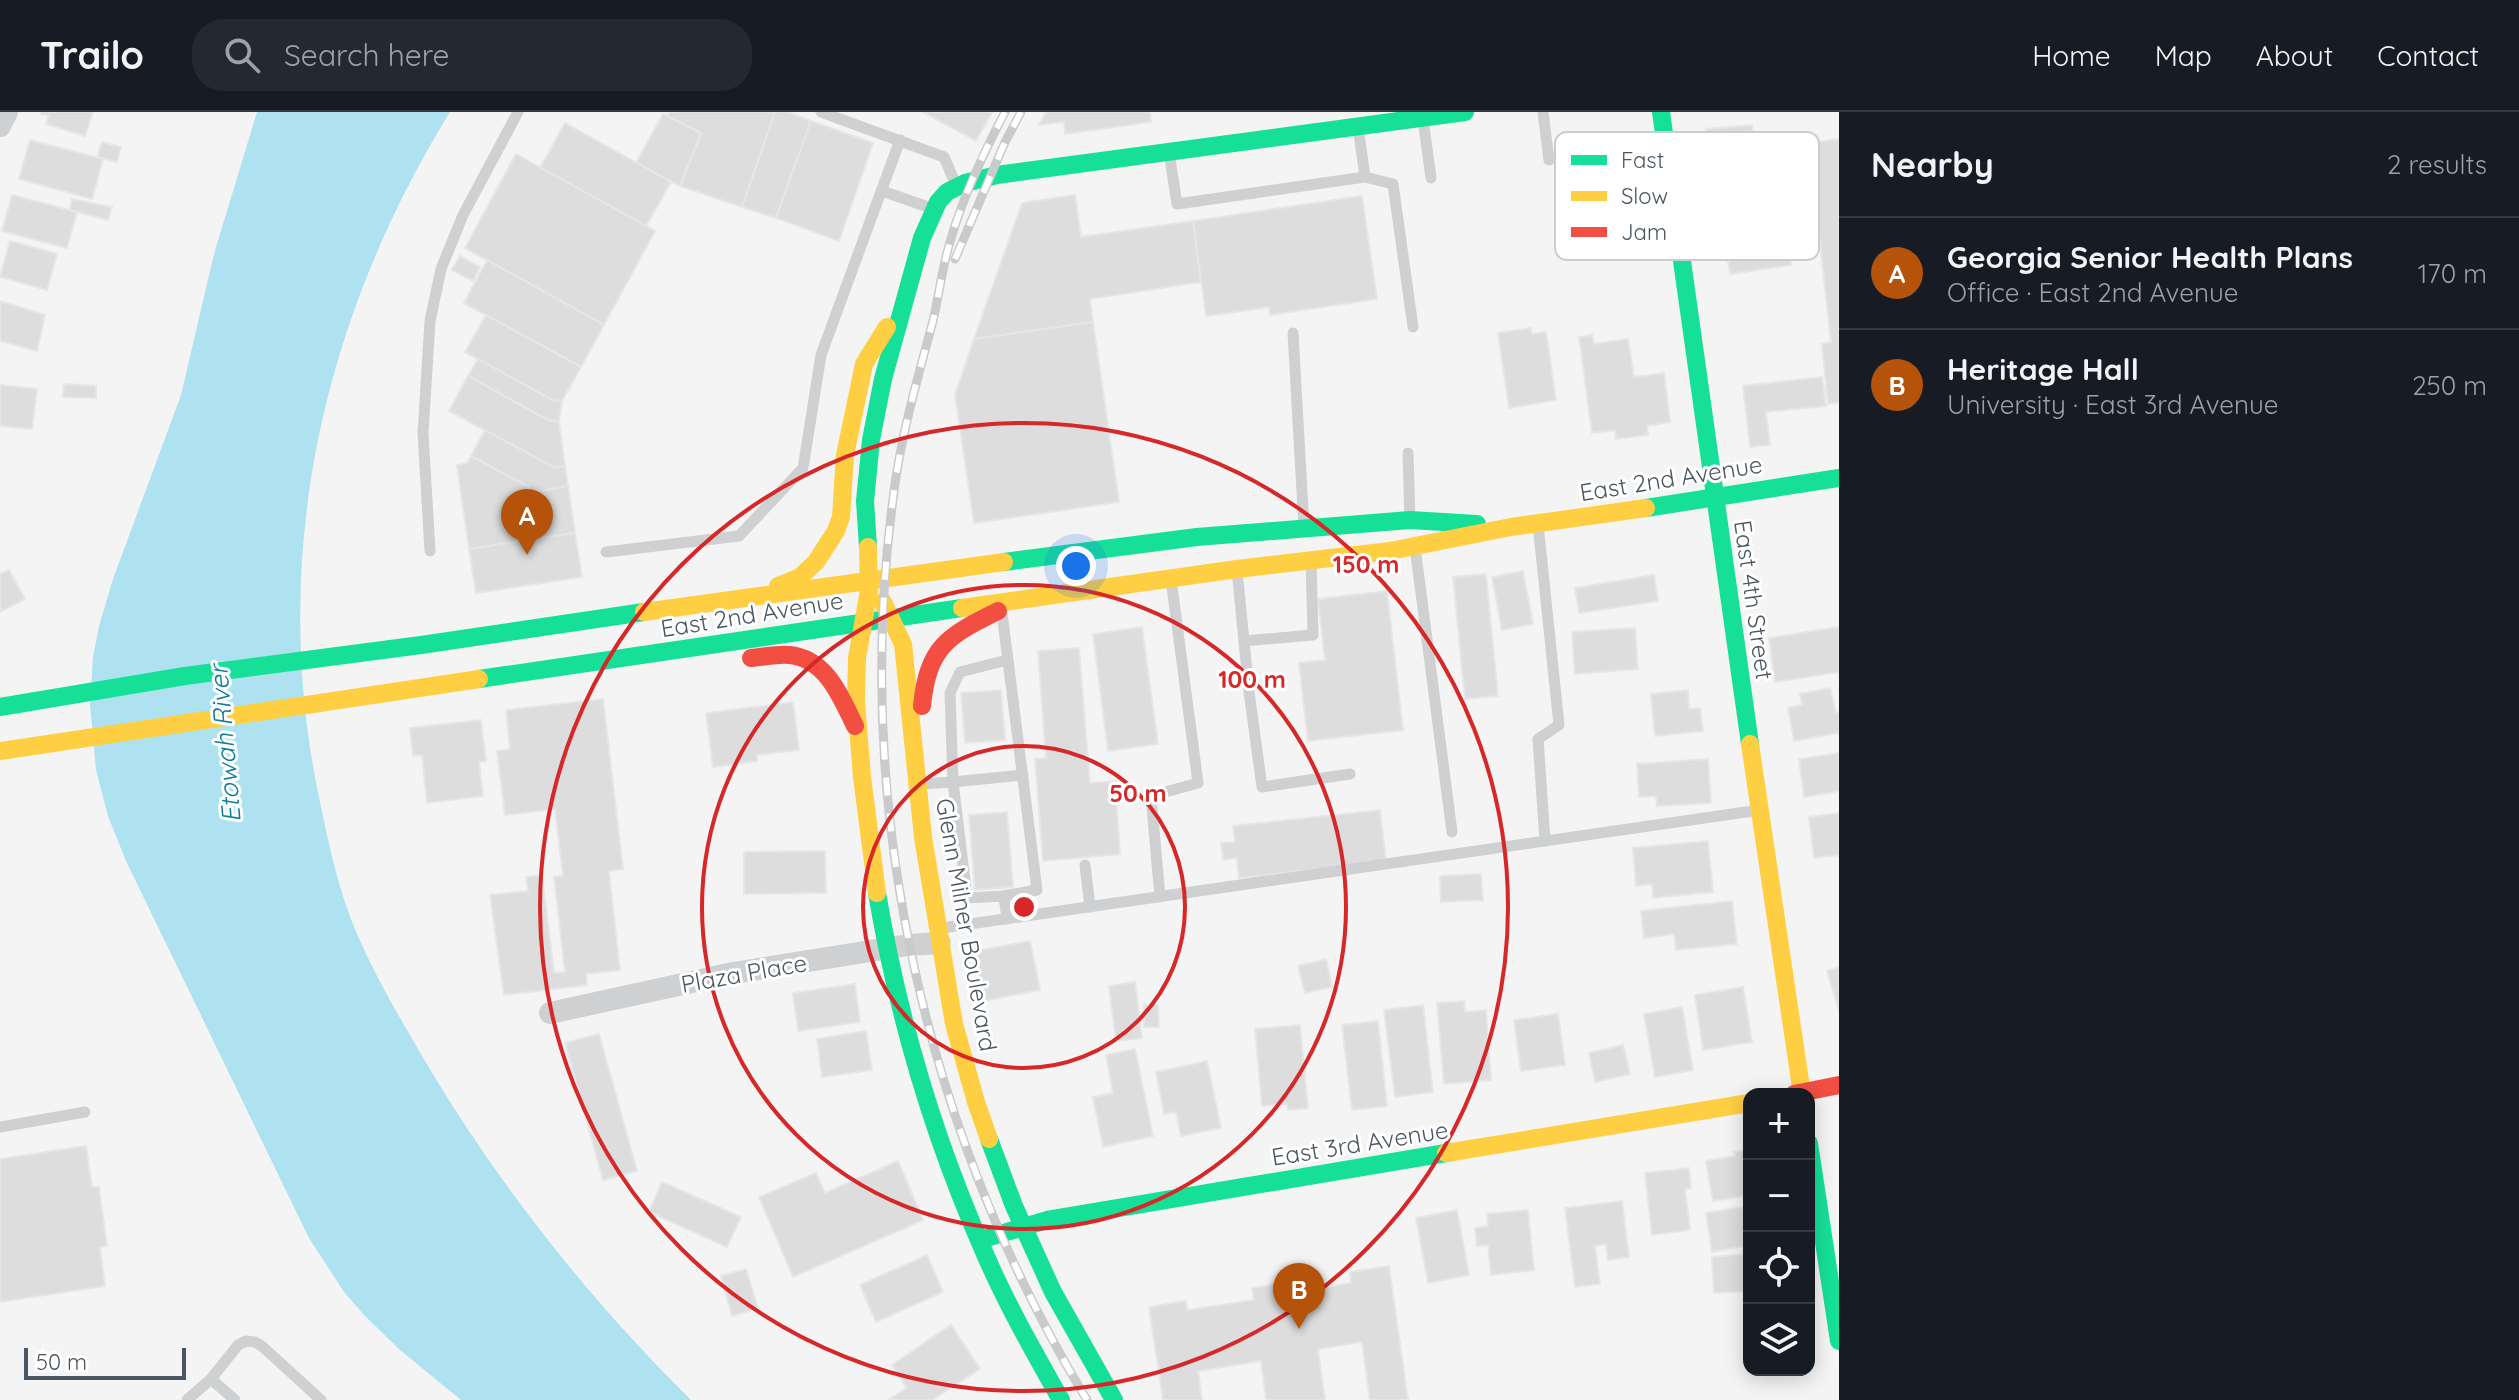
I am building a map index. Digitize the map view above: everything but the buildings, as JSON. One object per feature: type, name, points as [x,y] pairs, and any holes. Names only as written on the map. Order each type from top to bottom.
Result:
[{"type":"street","points":[[0,126],[7,112]]},
{"type":"street","points":[[957,186],[997,175],[1465,112]]},
{"type":"street","name":"East 4th Street","points":[[1661,112],[1664,132]]},
{"type":"street","name":"Glenn Milner Boulevard","points":[[957,186],[943,194],[933,209],[921,243],[883,380],[868,456],[865,524],[869,580],[857,658],[867,840],[888,949],[923,1086],[960,1193],[1006,1299],[1061,1400]]},
{"type":"street","name":"East 4th Street","points":[[1681,260],[1798,1088]]},
{"type":"street","points":[[756,595],[800,577],[816,562],[836,531],[841,517],[845,455],[864,364],[877,339],[903,306]]},
{"type":"street","name":"East 2nd Avenue","points":[[0,751],[891,618],[1415,546],[1511,527],[1839,478]]},
{"type":"street","name":"East 2nd Avenue","points":[[0,707],[185,676],[421,645],[756,595],[1197,537],[1410,520],[1511,527]]},
{"type":"street","name":"Glenn Milner Boulevard","points":[[869,580],[903,644],[917,784],[938,936],[954,1024],[973,1089],[1023,1227],[1053,1292],[1114,1400]]},
{"type":"street","points":[[917,784],[927,668],[951,636],[1019,601]]},
{"type":"street","points":[[668,653],[696,664],[785,655],[804,659],[827,675],[837,688],[859,735]]},
{"type":"street","name":"Plaza Place","points":[[550,1013],[733,973],[888,949],[938,936]]},
{"type":"street","points":[[1815,1090],[1839,1085]]},
{"type":"street","name":"East 3rd Avenue","points":[[980,1240],[1047,1220],[1743,1104]]},
{"type":"street","points":[[1812,1160],[1839,1341]]},
{"type":"lane","points":[[430,551],[423,433],[430,321],[441,269],[463,215],[518,112]]},
{"type":"lane","points":[[821,112],[944,157],[957,186]]},
{"type":"lane","points":[[1543,112],[1549,160]]},
{"type":"lane","points":[[1423,118],[1431,178]]},
{"type":"lane","points":[[1358,127],[1365,177]]},
{"type":"lane","points":[[606,552],[739,536],[803,468],[821,355],[900,140]]},
{"type":"lane","points":[[1169,152],[1177,204],[1365,177],[1393,184],[1413,327]]},
{"type":"lane","points":[[882,191],[933,209]]},
{"type":"lane","points":[[1293,333],[1304,527]]},
{"type":"lane","points":[[1408,453],[1410,520]]},
{"type":"lane","points":[[1538,523],[1559,725],[1538,739],[1545,841]]},
{"type":"lane","points":[[1415,546],[1452,832]]},
{"type":"lane","points":[[1244,641],[1313,635],[1311,560]]},
{"type":"lane","points":[[1237,569],[1262,787],[1350,774]]},
{"type":"lane","points":[[1160,897],[1151,796],[1198,783],[1171,578]]},
{"type":"lane","points":[[1001,610],[1037,890],[967,898],[953,782],[950,693],[960,672],[1007,660]]},
{"type":"lane","points":[[917,784],[1023,775]]},
{"type":"lane","points":[[938,936],[1007,919],[1760,810]]},
{"type":"lane","points":[[1085,865],[1090,907]]},
{"type":"lane","points":[[1004,896],[1007,919]]},
{"type":"lane","points":[[0,1127],[85,1112]]},
{"type":"lane","points":[[187,1400],[211,1379],[238,1345],[246,1341],[263,1347],[321,1400]]},
{"type":"lane","points":[[211,1379],[235,1400]]},
{"type":"water","name":"Etowah River","points":[[257,112],[450,112],[405,192],[368,274],[338,358],[317,445],[304,532],[300,621],[305,711],[320,802],[340,885],[357,934],[389,999],[453,1107],[515,1196],[581,1281],[691,1400],[461,1400],[400,1350],[365,1316],[344,1292],[309,1238],[126,861],[108,816],[96,770],[90,705],[93,657],[99,626],[113,579],[181,395],[214,254]]},
{"type":"railway","points":[[1005,112],[974,176],[955,225],[900,454],[883,616],[883,733],[894,850],[914,966],[944,1079],[983,1190],[1030,1297],[1087,1400]]},
{"type":"railway","points":[[955,259],[1021,112]]},
{"type":"traffic: fast","points":[[868,547],[865,501],[871,440],[883,379],[922,238],[938,202],[947,192],[965,183],[997,175],[1465,112]]},
{"type":"traffic: fast","points":[[1661,112],[1664,132]]},
{"type":"traffic: fast","points":[[1682,260],[1750,744]]},
{"type":"traffic: fast","points":[[1646,508],[1839,478]]},
{"type":"traffic: fast","points":[[1004,562],[1197,537],[1410,520],[1477,524]]},
{"type":"traffic: fast","points":[[479,679],[962,608]]},
{"type":"traffic: fast","points":[[0,707],[185,676],[644,612]]},
{"type":"traffic: fast","points":[[877,893],[907,1031],[950,1167],[1002,1292],[1061,1400]]},
{"type":"traffic: fast","points":[[989,1139],[1014,1206],[1053,1292],[1114,1400]]},
{"type":"traffic: fast","points":[[980,1240],[1047,1220],[1446,1153]]},
{"type":"traffic: fast","points":[[1812,1160],[1839,1341]]},
{"type":"traffic: slow","points":[[778,586],[800,577],[816,562],[836,531],[841,517],[845,455],[864,364],[887,327]]},
{"type":"traffic: slow","points":[[962,608],[1390,551],[1511,527],[1646,508]]},
{"type":"traffic: slow","points":[[868,547],[869,590],[857,658],[856,702],[877,893]]},
{"type":"traffic: slow","points":[[644,612],[1004,562]]},
{"type":"traffic: slow","points":[[883,602],[903,644],[923,837],[954,1024],[989,1139]]},
{"type":"traffic: slow","points":[[0,751],[479,679]]},
{"type":"traffic: slow","points":[[1750,744],[1801,1088]]},
{"type":"traffic: slow","points":[[1446,1153],[1743,1104]]},
{"type":"traffic: jam","points":[[922,706],[929,670],[943,646],[965,628],[998,611]]},
{"type":"traffic: jam","points":[[751,658],[789,655],[813,663],[831,681],[855,726]]},
{"type":"traffic: jam","points":[[1815,1090],[1839,1085]]},
{"type":"place","name":"Georgia Senior Health Plans","points":[[527,555]]},
{"type":"place","name":"Heritage Hall","points":[[1299,1329]]}]
